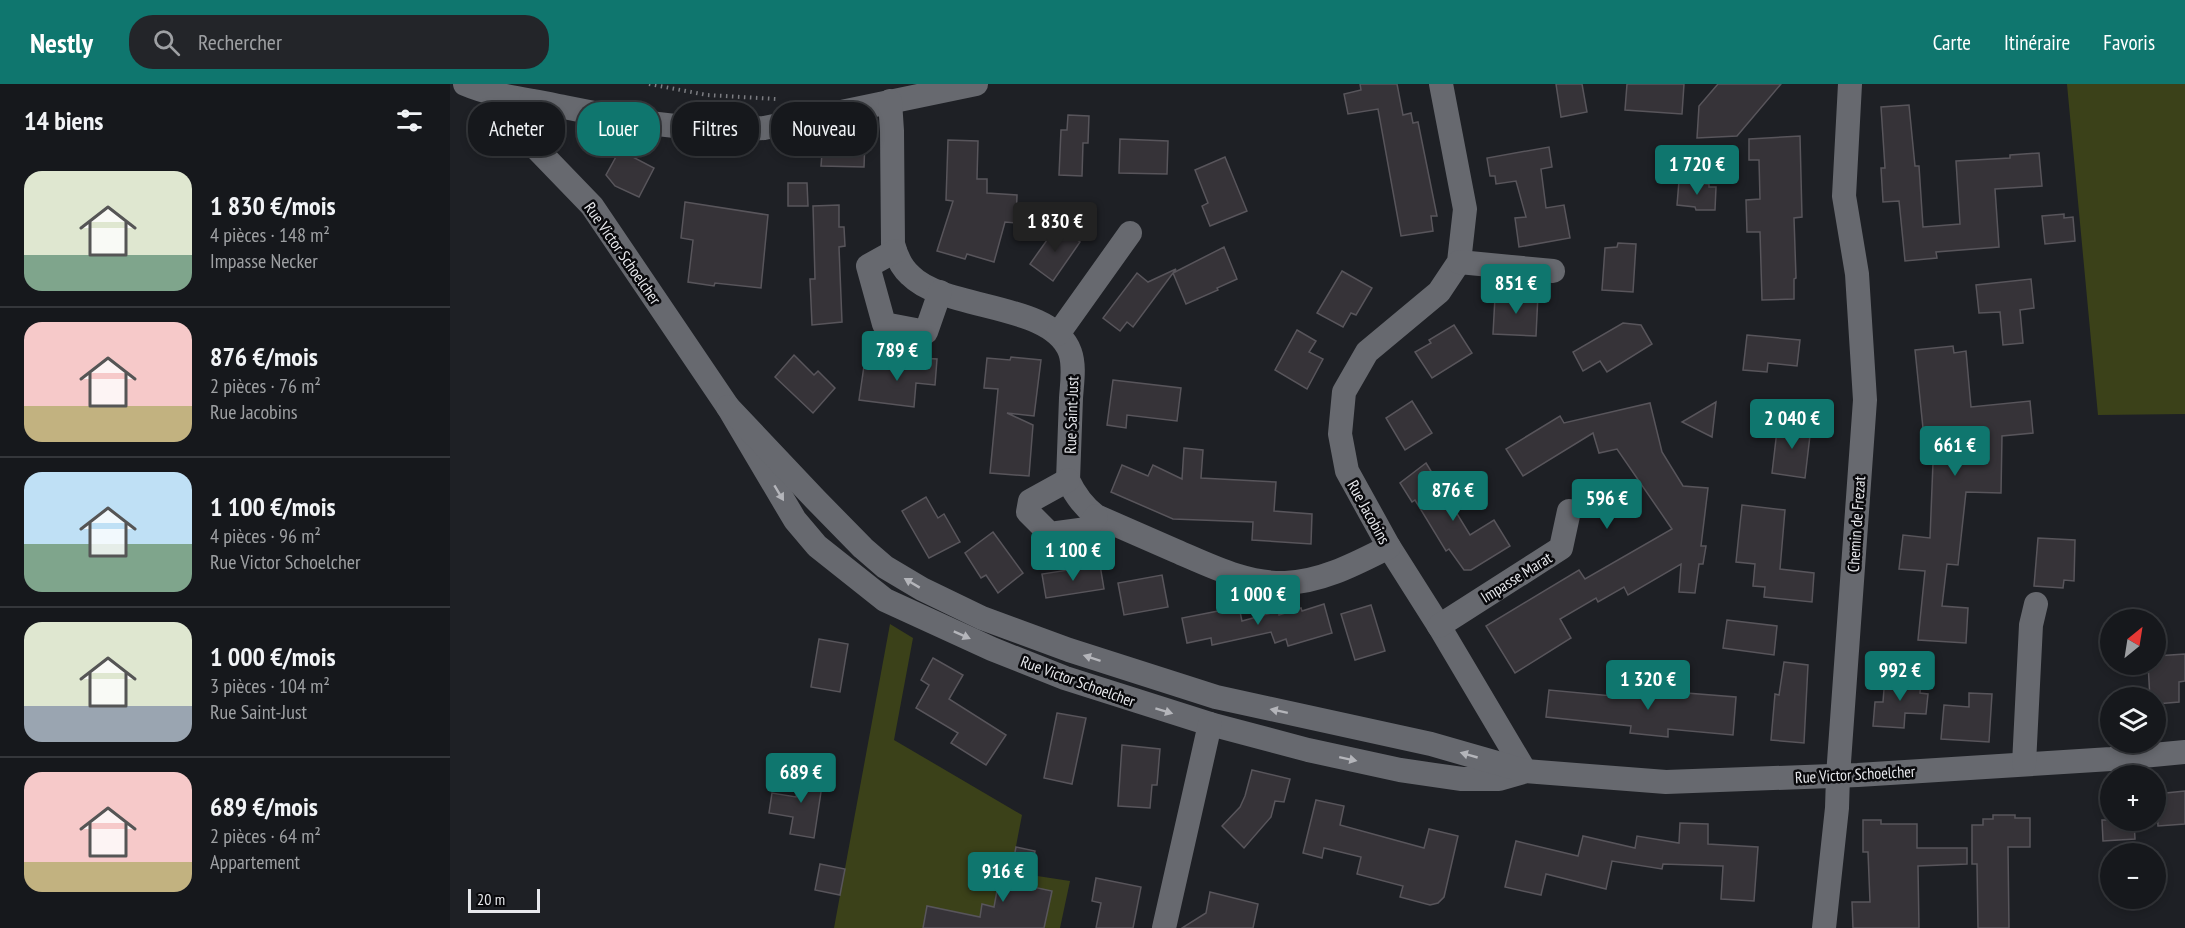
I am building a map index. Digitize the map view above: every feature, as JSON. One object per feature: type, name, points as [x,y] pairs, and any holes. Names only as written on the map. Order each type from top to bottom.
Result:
[{"type":"street","points":[[465,84],[496,94],[674,127],[734,131],[764,128],[976,84]]},
{"type":"street","name":"Rue Jacobins","points":[[1441,84],[1465,209],[1459,262],[1439,292],[1367,352],[1344,392],[1340,434],[1347,471],[1389,547],[1525,771]]},
{"type":"street","name":"Chemin de Frezat","points":[[1824,928],[1838,808],[1838,776],[1865,400],[1857,274],[1844,196],[1850,84]]},
{"type":"street","name":"Rue Victor Schoelcher","points":[[531,100],[530,130],[536,148],[592,206],[728,406],[795,520],[817,546],[885,600],[992,649],[1065,678],[1210,724],[1400,770],[1462,779],[1499,779],[1525,771]]},
{"type":"street","points":[[890,101],[893,244],[910,276],[920,283],[940,292],[1040,322],[1058,334],[1130,233]]},
{"type":"street","points":[[895,251],[868,267],[884,324],[926,332],[940,292]]},
{"type":"street","points":[[1459,262],[1553,271]]},
{"type":"street","name":"Rue Saint-Just","points":[[1058,334],[1070,352],[1072,364],[1068,480]]},
{"type":"street","name":"Rue Victor Schoelcher","points":[[728,406],[815,499],[885,567],[921,589],[982,618],[1069,650],[1216,697],[1431,744],[1525,771],[1666,782],[1838,776],[2185,752]]},
{"type":"street","points":[[1096,516],[1087,529],[1050,534],[1028,512],[1030,501],[1068,480],[1073,492],[1096,516],[1236,576],[1262,581],[1287,583],[1315,578],[1350,567],[1389,547]]},
{"type":"street","name":"Impasse Marat","points":[[1439,626],[1561,548],[1569,512]]},
{"type":"street","points":[[2024,764],[2031,625],[2036,604]]},
{"type":"street","points":[[1164,928],[1210,724]]},
{"type":"path","points":[[649,84],[707,95],[787,100]]},
{"type":"green space","points":[[2067,84],[2185,84],[2185,414],[2098,415]]},
{"type":"green space","points":[[890,624],[913,638],[894,740],[1022,815],[1011,872],[1070,881],[1060,928],[834,928]]},
{"type":"building","points":[[1360,84],[1397,84],[1403,115],[1411,113],[1413,123],[1418,122],[1437,216],[1431,216],[1433,231],[1401,236],[1378,109],[1348,114],[1344,94],[1361,90]]},
{"type":"building","points":[[1556,84],[1582,84],[1587,112],[1561,117]]},
{"type":"building","points":[[1627,84],[1684,84],[1682,114],[1625,110]]},
{"type":"building","points":[[1718,84],[1781,84],[1737,136],[1697,138],[1699,106]]},
{"type":"building","points":[[1909,105],[1915,166],[1919,166],[1923,227],[1960,224],[1956,161],[2010,158],[2010,155],[2039,153],[2042,186],[1995,189],[1999,247],[1936,252],[1937,258],[1905,261],[1899,201],[1883,202],[1881,168],[1885,168],[1881,107]]},
{"type":"building","points":[[1068,115],[1089,116],[1088,143],[1083,143],[1082,176],[1059,175],[1061,130],[1067,130]]},
{"type":"building","points":[[1800,136],[1802,217],[1794,218],[1796,278],[1794,279],[1794,299],[1762,300],[1760,232],[1747,232],[1746,200],[1760,199],[1759,160],[1749,160],[1749,139]]},
{"type":"building","points":[[1120,139],[1168,141],[1167,174],[1119,173]]},
{"type":"building","points":[[948,140],[978,141],[977,179],[987,179],[987,193],[1017,195],[1016,223],[1005,222],[994,262],[967,254],[965,259],[937,251],[953,201],[946,200]]},
{"type":"building","points":[[1549,147],[1552,167],[1541,169],[1546,208],[1564,205],[1570,238],[1519,247],[1515,218],[1526,217],[1516,181],[1496,184],[1495,176],[1490,176],[1487,158]]},
{"type":"building","points":[[616,156],[631,156],[654,168],[639,197],[615,186],[606,175]]},
{"type":"building","points":[[822,156],[864,156],[864,167],[821,166]]},
{"type":"building","points":[[1225,157],[1247,211],[1210,226],[1202,206],[1208,203],[1195,170]]},
{"type":"building","points":[[1679,181],[1709,184],[1709,187],[1716,187],[1715,210],[1696,210],[1695,207],[1677,205]]},
{"type":"building","points":[[788,183],[807,183],[808,206],[788,206]]},
{"type":"building","points":[[685,202],[768,215],[761,288],[715,283],[714,286],[688,282],[693,240],[681,238]]},
{"type":"building","points":[[839,205],[839,227],[844,227],[845,246],[839,247],[842,322],[812,325],[810,279],[815,279],[813,206]]},
{"type":"building","points":[[2064,214],[2064,218],[2073,217],[2075,241],[2045,244],[2042,216]]},
{"type":"building","points":[[1057,226],[1080,242],[1053,281],[1030,264]]},
{"type":"building","points":[[1618,243],[1636,244],[1633,292],[1602,290],[1605,248],[1617,247]]},
{"type":"building","points":[[1224,247],[1237,279],[1186,304],[1173,273]]},
{"type":"building","points":[[1176,269],[1133,327],[1127,322],[1120,331],[1103,318],[1137,273],[1148,282]]},
{"type":"building","points":[[1342,271],[1372,288],[1356,315],[1351,313],[1343,327],[1317,313]]},
{"type":"building","points":[[2031,279],[2034,308],[2020,310],[2023,343],[2003,345],[2000,312],[1979,313],[1976,285]]},
{"type":"building","points":[[1510,293],[1538,294],[1536,336],[1493,334],[1495,297],[1510,297]]},
{"type":"building","points":[[1623,323],[1641,325],[1652,344],[1607,372],[1600,361],[1583,371],[1573,352]]},
{"type":"building","points":[[1454,325],[1472,353],[1432,378],[1415,352],[1431,343],[1429,340]]},
{"type":"building","points":[[1297,330],[1316,341],[1309,352],[1323,359],[1307,389],[1275,370]]},
{"type":"building","points":[[1747,335],[1800,340],[1797,366],[1768,363],[1767,372],[1743,370]]},
{"type":"building","points":[[1953,346],[1954,353],[1966,351],[1971,407],[2030,401],[2033,433],[2002,436],[2001,493],[1966,492],[1958,565],[1947,564],[1942,606],[1968,608],[1966,643],[1918,640],[1925,571],[1899,569],[1903,535],[1930,538],[1934,437],[1924,438],[1915,350]]},
{"type":"building","points":[[794,355],[814,375],[818,371],[835,388],[813,413],[775,377]]},
{"type":"building","points":[[1011,357],[1041,360],[1034,416],[1007,413],[1033,425],[1029,476],[990,473],[998,389],[984,388],[987,358],[1010,360]]},
{"type":"building","points":[[919,358],[937,359],[935,385],[916,383],[914,407],[859,400],[864,366],[889,368],[889,361],[918,364]]},
{"type":"building","points":[[1113,380],[1181,388],[1177,421],[1127,415],[1126,428],[1107,425]]},
{"type":"building","points":[[1412,401],[1432,433],[1405,450],[1386,418]]},
{"type":"building","points":[[1716,402],[1712,437],[1682,422]]},
{"type":"building","points":[[1650,403],[1662,452],[1683,486],[1708,488],[1701,546],[1706,546],[1703,564],[1699,564],[1695,593],[1679,592],[1681,564],[1628,595],[1624,587],[1598,602],[1596,598],[1560,619],[1571,638],[1515,673],[1486,626],[1579,570],[1585,579],[1672,529],[1617,449],[1599,453],[1593,433],[1523,476],[1506,449],[1560,416],[1564,423]]},
{"type":"building","points":[[1778,422],[1811,427],[1805,478],[1772,473]]},
{"type":"building","points":[[1184,448],[1203,450],[1201,478],[1276,482],[1274,511],[1312,514],[1311,544],[1252,540],[1253,522],[1173,519],[1111,492],[1122,465],[1148,476],[1153,465],[1182,479]]},
{"type":"building","points":[[1426,463],[1470,535],[1494,520],[1510,546],[1471,570],[1464,570],[1449,549],[1446,551],[1415,500],[1412,502],[1400,483]]},
{"type":"building","points":[[926,497],[938,518],[944,514],[960,542],[929,558],[902,511]]},
{"type":"building","points":[[1742,505],[1785,510],[1780,569],[1814,573],[1812,602],[1764,597],[1765,587],[1753,586],[1755,564],[1736,562]]},
{"type":"building","points":[[993,532],[1023,573],[998,593],[986,575],[981,578],[965,553]]},
{"type":"building","points":[[2038,538],[2075,540],[2074,581],[2064,580],[2063,588],[2034,586]]},
{"type":"building","points":[[1100,565],[1104,589],[1046,598],[1042,574]]},
{"type":"building","points":[[1162,575],[1168,607],[1124,615],[1118,583]]},
{"type":"building","points":[[1324,604],[1332,633],[1288,646],[1286,639],[1275,643],[1271,632],[1212,645],[1211,638],[1187,643],[1182,618],[1239,607],[1242,621],[1278,611],[1279,615]]},
{"type":"building","points":[[1371,605],[1385,651],[1355,660],[1341,614]]},
{"type":"building","points":[[1727,620],[1777,626],[1774,655],[1723,648]]},
{"type":"building","points":[[819,639],[848,644],[840,692],[811,687]]},
{"type":"building","points":[[2185,654],[2185,681],[2179,682],[2179,702],[2166,703],[2166,687],[2149,687],[2149,675],[2166,675],[2166,655]]},
{"type":"building","points":[[933,658],[963,675],[949,699],[1006,735],[986,765],[951,743],[958,733],[916,708],[929,685],[921,680]]},
{"type":"building","points":[[1784,662],[1808,665],[1804,743],[1771,740],[1775,694],[1779,695]]},
{"type":"building","points":[[1885,676],[1921,678],[1920,693],[1928,694],[1926,714],[1905,713],[1904,728],[1873,726],[1875,702],[1883,702]]},
{"type":"building","points":[[1624,688],[1736,697],[1733,735],[1668,729],[1668,737],[1630,733],[1631,726],[1546,717],[1549,690],[1623,697]]},
{"type":"building","points":[[1969,693],[1992,694],[1989,742],[1941,739],[1944,705],[1969,707]]},
{"type":"building","points":[[1057,713],[1086,718],[1072,784],[1044,778]]},
{"type":"building","points":[[1122,745],[1160,749],[1157,785],[1152,785],[1150,808],[1118,806]]},
{"type":"building","points":[[801,768],[824,772],[814,838],[790,834],[793,817],[769,813],[772,793],[796,797]]},
{"type":"building","points":[[1252,770],[1290,779],[1284,802],[1275,801],[1271,817],[1244,848],[1222,826],[1240,807]]},
{"type":"building","points":[[2185,791],[2185,824],[2166,825],[2166,793]]},
{"type":"building","points":[[1316,800],[1344,806],[1340,825],[1424,848],[1429,829],[1458,836],[1444,897],[1438,903],[1430,905],[1400,897],[1403,886],[1357,874],[1361,857],[1324,848],[1322,858],[1303,853]]},
{"type":"building","points":[[1993,815],[2030,818],[2030,847],[2008,847],[2009,928],[1978,928],[1977,864],[1972,864],[1972,825],[1983,825],[1983,819],[1993,819]]},
{"type":"building","points":[[1863,820],[1881,820],[1881,824],[1917,824],[1917,848],[1967,848],[1967,864],[1918,866],[1919,928],[1853,928],[1852,902],[1870,902],[1868,852],[1863,852]]},
{"type":"building","points":[[1680,823],[1708,824],[1708,844],[1758,847],[1754,901],[1721,899],[1723,866],[1663,864],[1662,869],[1612,861],[1606,889],[1546,874],[1541,895],[1505,887],[1516,841],[1578,856],[1583,836],[1635,848],[1637,836],[1679,843]]},
{"type":"building","points":[[2103,831],[2135,831],[2135,839],[2103,841]]},
{"type":"building","points":[[1016,847],[1035,851],[1028,886],[1052,891],[1044,928],[923,928],[927,906],[980,917],[982,904],[994,907],[999,880],[1009,882]]},
{"type":"building","points":[[820,864],[845,869],[840,895],[815,890]]},
{"type":"building","points":[[1096,878],[1141,887],[1133,928],[1096,928],[1101,903],[1092,901]]},
{"type":"building","points":[[1210,892],[1258,904],[1253,928],[1182,928],[1206,913]]}]
